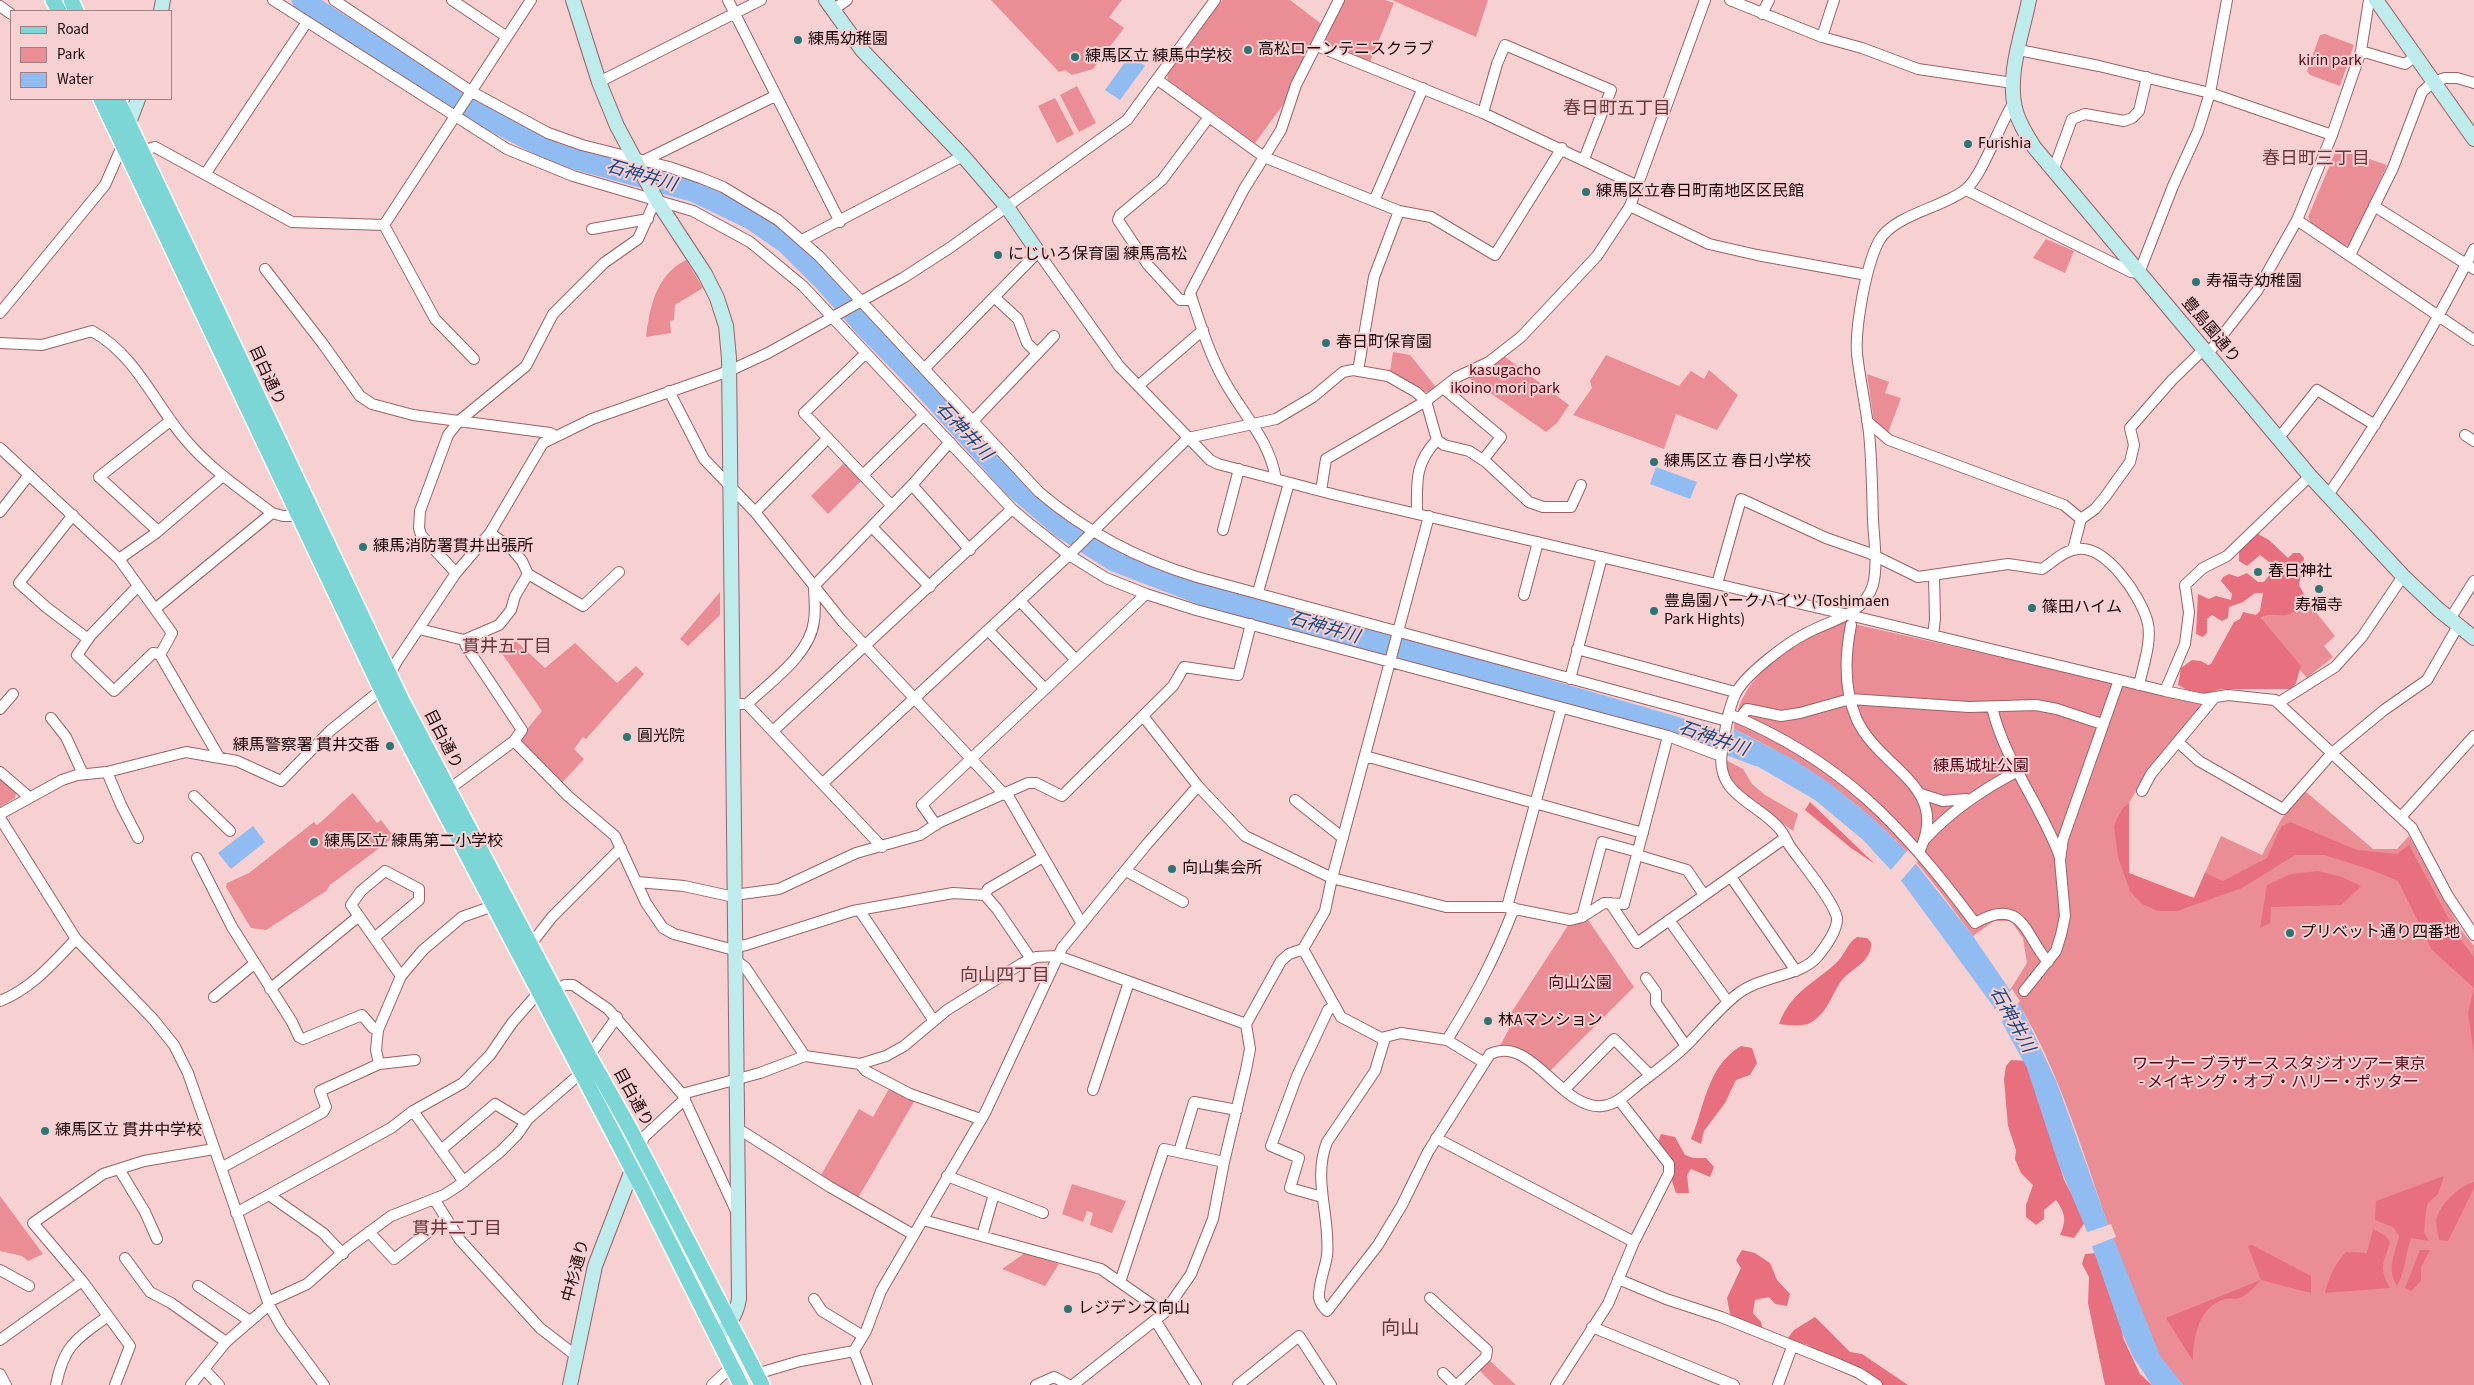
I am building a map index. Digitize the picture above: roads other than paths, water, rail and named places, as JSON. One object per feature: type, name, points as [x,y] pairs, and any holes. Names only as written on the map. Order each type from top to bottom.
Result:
[{"type":"main road","name":"目白通り","points":[[101,100],[381,690],[632,1170],[741,1385]]},
{"type":"main road","name":"目白通り","points":[[117,100],[390,675],[448,790],[531,944],[588,1056],[640,1150],[759,1380]]},
{"type":"street","points":[[273,0],[507,149],[546,167],[654,196],[693,211],[750,242],[803,286],[1012,510],[1069,556],[1106,578],[1146,594],[1251,624],[1561,709],[1668,736],[1721,756]]},
{"type":"street","points":[[334,0],[472,92],[548,133],[637,161],[670,167],[722,187],[778,220],[802,240],[1039,492],[1063,512],[1092,532],[1169,568],[1570,679],[1728,718],[1740,718],[1765,728],[1797,746],[1836,773],[1881,811],[1920,850],[1975,923],[1989,914],[2003,914],[2014,918],[2024,924],[2048,962]]},
{"type":"street","points":[[452,0],[507,37]]},
{"type":"street","points":[[384,225],[531,0]]},
{"type":"street","points":[[573,0],[599,82],[637,161],[654,196],[705,274],[723,311],[728,371],[739,1299],[736,1313],[729,1324],[716,1337]]},
{"type":"street","points":[[728,0],[840,222]]},
{"type":"street","points":[[599,82],[761,0]]},
{"type":"street","points":[[847,0],[829,5],[862,50],[963,156],[1007,207],[1119,366],[1210,460],[1289,483],[1717,584],[1850,620],[1933,635],[2165,692],[2204,698],[2228,695],[2275,700],[2412,828],[2448,896],[2474,935]]},
{"type":"street","points":[[324,1385],[282,1328],[269,1303],[188,1073],[174,1045],[153,1019],[76,940],[0,816],[29,797],[62,780],[84,774],[107,772],[186,752],[237,761],[281,781],[331,730],[381,690],[456,573],[490,533],[540,446],[556,436],[592,419],[728,371],[788,342],[919,268],[1127,120],[1216,0]]},
{"type":"street","points":[[1276,479],[1274,465],[1257,428],[1225,384],[1212,358],[1190,293],[1244,189],[1280,130],[1296,85],[1317,46],[1338,0]]},
{"type":"street","points":[[1321,491],[1326,459],[1426,401],[1457,377],[1490,362],[1520,337],[1597,256],[1630,206],[1705,0]]},
{"type":"street","points":[[1730,0],[1822,37],[1862,48],[1918,68],[2013,82]]},
{"type":"street","points":[[1762,14],[1769,0]]},
{"type":"street","points":[[1822,37],[1834,0]]},
{"type":"street","name":"豊島園通り","points":[[2029,0],[2013,82],[2014,102],[2020,124],[2034,147],[2310,476],[2403,576],[2454,623],[2474,638]]},
{"type":"street","points":[[1966,190],[2131,272],[2139,273],[2173,186],[2198,132],[2210,93],[2227,0]]},
{"type":"street","points":[[2073,550],[2081,519],[2095,509],[2130,462],[2134,444],[2130,428],[2172,380],[2205,353],[2257,291],[2297,220],[2332,135],[2361,51],[2369,0]]},
{"type":"street","points":[[2376,0],[2474,139]]},
{"type":"street","points":[[206,173],[307,22]]},
{"type":"street","points":[[1483,113],[1505,45],[1611,90],[1584,159]]},
{"type":"street","points":[[1317,46],[1483,113],[1562,148],[1638,186]]},
{"type":"street","points":[[2019,50],[2148,77],[2210,93],[2332,135]]},
{"type":"street","points":[[2361,51],[2405,64],[2416,56]]},
{"type":"street","points":[[2053,171],[2072,120],[2085,114],[2124,121],[2132,118],[2139,110],[2148,77]]},
{"type":"street","points":[[2350,256],[2393,168],[2422,92],[2434,82],[2445,78],[2457,78],[2474,83]]},
{"type":"street","points":[[1158,80],[1264,157],[1374,201],[1399,210],[1430,217],[1495,255],[1562,148]]},
{"type":"street","points":[[1374,201],[1423,88]]},
{"type":"street","points":[[637,161],[775,96]]},
{"type":"street","points":[[0,313],[104,185],[122,144],[138,100]]},
{"type":"street","points":[[1920,850],[1925,838],[1927,809],[1921,794],[1869,737],[1857,720],[1850,699],[1847,646],[1850,620],[1865,600],[1873,583],[1874,557],[1867,421],[1857,349],[1867,275],[1879,240],[1892,227],[1966,190],[1996,138],[2003,119],[2014,102]]},
{"type":"street","points":[[1192,300],[1179,299],[1148,265],[1118,220],[1120,215],[1162,180],[1209,117]]},
{"type":"street","points":[[140,151],[155,147],[206,173],[292,222],[384,225]]},
{"type":"street","points":[[802,240],[840,222],[963,156]]},
{"type":"street","points":[[456,573],[421,535],[418,522],[426,492],[448,435],[458,421],[526,366],[554,314],[604,263],[638,239],[648,219],[654,196]]},
{"type":"street","points":[[1630,206],[1709,244],[1757,255],[1867,275]]},
{"type":"street","points":[[2374,206],[2470,267]]},
{"type":"street","points":[[1358,371],[1374,277],[1399,210]]},
{"type":"street","points":[[592,229],[648,219]]},
{"type":"street","points":[[2297,220],[2474,340]]},
{"type":"street","points":[[384,225],[435,319],[474,359]]},
{"type":"street","points":[[2328,495],[2375,425],[2470,267],[2474,249]]},
{"type":"street","points":[[924,369],[1038,252]]},
{"type":"street","points":[[265,270],[324,344],[360,396],[372,404],[413,414],[556,436]]},
{"type":"street","points":[[994,297],[1018,319],[1027,343],[1037,353]]},
{"type":"street","points":[[1138,386],[1203,330]]},
{"type":"street","points":[[0,343],[42,345],[92,331],[109,340],[130,361],[170,421],[210,466],[272,513],[283,516],[299,516]]},
{"type":"street","points":[[973,421],[1054,336]]},
{"type":"street","points":[[865,354],[804,413],[892,506]]},
{"type":"street","points":[[822,783],[1069,556],[1188,438],[1276,419],[1291,411],[1343,372],[1358,371],[1388,376],[1416,392],[1426,401],[1438,440],[1444,445],[1469,451],[1483,460],[1520,496],[1543,507],[1571,507],[1581,485]]},
{"type":"street","points":[[1443,388],[1501,437],[1483,460]]},
{"type":"street","points":[[2278,439],[2317,390],[2375,425]]},
{"type":"street","points":[[669,391],[704,459],[755,512],[814,586],[866,646],[914,699],[1006,794],[1082,924]]},
{"type":"street","points":[[864,475],[924,415]]},
{"type":"street","points":[[158,531],[99,477],[170,421]]},
{"type":"street","points":[[1867,421],[1889,440],[2064,505],[2081,519]]},
{"type":"street","points":[[2465,435],[2474,441]]},
{"type":"street","points":[[755,512],[828,438]]},
{"type":"street","points":[[1417,514],[1417,483],[1420,465],[1426,451],[1438,440]]},
{"type":"street","points":[[732,704],[747,704],[796,657],[806,642],[814,622],[814,586],[912,485],[950,442]]},
{"type":"street","points":[[0,448],[119,559],[172,633],[171,638],[160,654]]},
{"type":"street","points":[[1223,530],[1239,469]]},
{"type":"street","points":[[0,512],[29,475]]},
{"type":"street","points":[[119,559],[158,531],[223,476]]},
{"type":"street","points":[[2165,692],[2185,644],[2189,612],[2185,585],[2203,568],[2227,556],[2310,476]]},
{"type":"street","points":[[1258,592],[1289,483]]},
{"type":"street","points":[[912,485],[970,550]]},
{"type":"street","points":[[1717,584],[1741,499],[1826,538],[1869,553],[1918,577],[2008,564],[2042,570],[2066,552],[2080,548],[2095,554],[2119,570],[2147,620],[2146,656],[2139,685]]},
{"type":"street","points":[[773,731],[1012,510]]},
{"type":"street","points":[[155,609],[272,513]]},
{"type":"street","points":[[72,516],[19,583],[46,607],[88,639]]},
{"type":"street","points":[[1036,1385],[1054,1377],[1071,1385],[1164,1313],[1191,1274],[1213,1219],[1224,1162],[1237,1110],[1250,1049],[1246,1024],[1281,961],[1289,954],[1303,949],[1325,911],[1332,878],[1429,516]]},
{"type":"street","points":[[872,527],[930,587]]},
{"type":"street","points":[[490,533],[511,548],[522,561],[528,574],[583,606],[619,572]]},
{"type":"street","points":[[1524,595],[1538,542]]},
{"type":"street","points":[[1570,679],[1602,557]]},
{"type":"street","points":[[419,628],[464,640],[503,622],[528,574]]},
{"type":"street","points":[[1933,635],[1935,619],[1934,576]]},
{"type":"street","points":[[2278,703],[2335,667],[2362,637],[2403,576]]},
{"type":"street","points":[[2178,742],[2199,761],[2283,810],[2332,753],[2384,710],[2427,680],[2474,581]]},
{"type":"street","points":[[138,586],[88,639],[77,655],[114,691],[153,652],[160,654],[219,757]]},
{"type":"street","points":[[936,825],[922,805],[1146,594]]},
{"type":"street","points":[[1020,601],[1076,660]]},
{"type":"street","points":[[1385,1038],[1375,1071],[1325,1148],[1320,1172],[1327,1220],[1327,1256],[1319,1299],[1326,1312],[1378,1245],[1402,1205],[1436,1138],[1483,1062],[1490,1054],[1500,1049],[1517,1054],[1546,1073],[1564,1090],[1584,1102],[1596,1106],[1604,1106],[1619,1100],[1650,1076],[1686,1046],[1728,1002],[1752,984],[1806,967],[1819,955],[1835,928],[1837,918],[1829,902],[1785,838],[1781,828],[1734,792],[1726,781],[1720,769],[1721,756],[1735,692],[1748,677],[1802,635],[1850,620]]},
{"type":"street","points":[[637,882],[684,886],[734,896],[779,888],[856,853],[920,835],[936,825],[1028,783],[1036,784],[1062,796],[1173,686],[1184,667],[1238,675],[1251,624]]},
{"type":"street","points":[[988,630],[1045,689]]},
{"type":"street","points":[[448,790],[514,741],[522,730],[466,646],[464,640]]},
{"type":"street","points":[[1577,649],[1735,692]]},
{"type":"street","points":[[2060,858],[2070,816],[2119,680]]},
{"type":"street","points":[[0,709],[13,694]]},
{"type":"street","points":[[2142,792],[2151,774],[2215,697]]},
{"type":"street","points":[[1740,718],[1747,709],[1781,716],[1800,713],[1850,699],[1966,707],[1992,707],[2011,704],[2036,705],[2057,709],[2102,724]]},
{"type":"street","points":[[747,704],[882,847]]},
{"type":"street","points":[[1992,707],[2002,739],[2051,833],[2060,858],[2065,916],[2056,950],[2024,991]]},
{"type":"street","points":[[1447,1040],[1480,986],[1497,953],[1511,908],[1536,802],[1561,709]]},
{"type":"street","points":[[1143,716],[1198,786],[1245,836],[1332,878],[1446,907],[1511,908],[1570,920],[1582,917],[1604,903],[1624,904],[1668,736]]},
{"type":"street","points":[[51,718],[66,737],[84,774]]},
{"type":"street","points":[[2401,818],[2474,736]]},
{"type":"street","points":[[514,741],[568,796],[615,836],[646,903],[663,928],[674,934],[734,952],[805,1056]]},
{"type":"street","points":[[1365,756],[1643,833]]},
{"type":"street","points":[[1925,838],[1969,799],[2018,771]]},
{"type":"street","points":[[0,772],[29,797]]},
{"type":"street","points":[[107,772],[138,838]]},
{"type":"street","points":[[759,1380],[800,1361],[854,1351],[863,1336],[881,1291],[980,1119],[985,1114],[1058,956],[1147,844],[1198,786]]},
{"type":"street","points":[[1921,794],[1942,801],[1969,799]]},
{"type":"street","points":[[194,796],[230,831]]},
{"type":"street","points":[[1295,800],[1343,838]]},
{"type":"street","points":[[1610,903],[1638,943],[1785,838]]},
{"type":"street","points":[[1582,917],[1602,842],[1687,870],[1704,895]]},
{"type":"street","points":[[531,944],[552,917],[621,848]]},
{"type":"street","points":[[985,895],[988,889],[1043,857]]},
{"type":"street","points":[[197,858],[227,919],[292,1022],[299,1037],[303,1039],[362,1015],[373,1028],[378,1030]]},
{"type":"street","points":[[374,938],[419,900],[419,889],[385,871],[362,891],[351,905],[359,916],[374,938],[401,976]]},
{"type":"street","points":[[1126,871],[1183,902]]},
{"type":"street","points":[[1730,877],[1796,971]]},
{"type":"street","points":[[734,952],[746,945],[853,911],[953,893],[985,895],[997,909],[1031,960]]},
{"type":"street","points":[[379,1064],[376,1050],[378,1030],[401,976],[423,950],[462,917],[493,906]]},
{"type":"street","points":[[860,911],[934,1021]]},
{"type":"street","points":[[270,989],[359,916]]},
{"type":"street","points":[[1669,920],[1728,1002]]},
{"type":"street","points":[[0,1001],[17,995],[32,983],[76,940]]},
{"type":"street","points":[[1303,949],[1341,1017],[1381,1038],[1401,1033],[1447,1040],[1483,1062]]},
{"type":"street","points":[[632,1170],[649,1130],[684,1097],[736,1079],[760,1073],[805,1056],[860,1064],[886,1056],[904,1046],[970,995],[1031,960],[1046,956],[1058,956],[1246,1024]]},
{"type":"street","points":[[214,997],[254,964]]},
{"type":"street","points":[[1646,978],[1656,992],[1656,1004],[1686,1046]]},
{"type":"street","points":[[1092,1090],[1129,982]]},
{"type":"street","points":[[554,990],[565,985],[578,987],[617,1017],[684,1097],[739,1217]]},
{"type":"street","points":[[236,1213],[391,1128],[413,1111],[463,1082],[490,1055],[512,1023],[538,992]]},
{"type":"street","points":[[1322,1196],[1290,1188],[1300,1158],[1271,1146],[1297,1076],[1328,1010],[1334,1006]]},
{"type":"street","points":[[588,1056],[617,1017]]},
{"type":"street","points":[[1564,1090],[1614,1039],[1650,1076]]},
{"type":"street","points":[[220,1168],[323,1112],[326,1107],[320,1091],[379,1064],[415,1060]]},
{"type":"street","points":[[860,1064],[866,1071],[910,1094],[980,1119]]},
{"type":"street","points":[[191,1385],[226,1342],[269,1303],[307,1284],[369,1232],[404,1209],[434,1199],[464,1182],[512,1140],[525,1122],[580,1073]]},
{"type":"street","points":[[1556,1385],[1608,1304],[1634,1242],[1669,1173],[1669,1164],[1619,1100]]},
{"type":"street","points":[[1179,1152],[1194,1102],[1237,1110]]},
{"type":"street","points":[[441,1150],[495,1104],[525,1122]]},
{"type":"street","points":[[413,1111],[464,1182]]},
{"type":"street","points":[[737,1128],[830,1188],[914,1235]]},
{"type":"street","points":[[1436,1138],[1634,1242]]},
{"type":"street","points":[[116,1385],[130,1346],[82,1281],[33,1223],[103,1174],[144,1161],[214,1149]]},
{"type":"street","points":[[1120,1282],[1164,1149],[1224,1162]]},
{"type":"street","points":[[119,1169],[157,1239]]},
{"type":"street","name":"中杉通り","points":[[570,1385],[595,1266],[632,1170]]},
{"type":"street","points":[[947,1176],[1042,1212]]},
{"type":"street","points":[[982,1236],[994,1194]]},
{"type":"street","points":[[270,1195],[323,1233],[343,1254]]},
{"type":"street","points":[[434,1199],[460,1240],[540,1328],[575,1355]]},
{"type":"street","points":[[369,1232],[394,1260],[446,1218]]},
{"type":"street","points":[[923,1220],[1101,1269],[1164,1313]]},
{"type":"street","points":[[125,1258],[150,1292],[171,1303],[226,1342]]},
{"type":"street","points":[[0,1270],[29,1286]]},
{"type":"street","points":[[1618,1279],[1666,1299],[1721,1317],[1859,1373],[1877,1385]]},
{"type":"street","points":[[0,1340],[82,1281]]},
{"type":"street","points":[[198,1286],[250,1321]]},
{"type":"street","points":[[1430,1298],[1487,1350],[1486,1357],[1456,1385],[1443,1373]]},
{"type":"street","points":[[814,1299],[822,1311],[863,1336]]},
{"type":"street","points":[[56,1385],[61,1362],[75,1340],[108,1316]]},
{"type":"street","points":[[1154,1320],[1196,1385]]},
{"type":"street","points":[[1592,1327],[1734,1385]]},
{"type":"street","points":[[1238,1385],[1299,1336],[1331,1385]]},
{"type":"street","points":[[1778,1385],[1792,1347]]},
{"type":"street","points":[[854,1351],[867,1385]]},
{"type":"street","points":[[712,1385],[731,1367]]},
{"type":"street","points":[[204,1369],[219,1385]]},
{"type":"street","points":[[0,1374],[6,1385]]},
{"type":"water","points":[[1130,55],[1145,66],[1120,100],[1105,90]]},
{"type":"water","points":[[1656,467],[1697,482],[1690,499],[1650,484]]},
{"type":"water","points":[[1734,729],[1793,759],[1828,782],[1869,815],[1905,850],[1973,936],[2020,1005],[2057,1083],[2108,1224],[2160,1356],[2183,1385],[2152,1385],[2133,1357],[2123,1335],[2086,1229],[2058,1163],[2027,1068],[1993,1006],[1903,883],[1862,839],[1815,800],[1757,766],[1729,753]]},
{"type":"water","points":[[253,826],[265,842],[231,869],[218,853]]},
{"type":"waterway","name":"石神井川","points":[[302,0],[487,118],[557,154],[695,192],[751,219],[787,244],[824,281],[1014,487],[1061,527],[1114,561],[1203,595],[1458,664],[1700,734],[1758,756]]},
{"type":"place","name":"練馬幼稚園","points":[[798,40]]},
{"type":"place","name":"高松ローンテニスクラブ","points":[[1248,50]]},
{"type":"place","name":"練馬区立 練馬中学校","points":[[1075,57]]},
{"type":"place","name":"Furishia","points":[[1968,144]]},
{"type":"place","name":"練馬区立春日町南地区区民館","points":[[1586,192]]},
{"type":"place","name":"にじいろ保育園 練馬高松","points":[[998,255]]},
{"type":"place","name":"寿福寺幼稚園","points":[[2196,282]]},
{"type":"place","name":"春日町保育園","points":[[1326,343]]},
{"type":"place","name":"練馬区立 春日小学校","points":[[1654,462]]},
{"type":"place","name":"練馬消防署貫井出張所","points":[[363,547]]},
{"type":"place","name":"春日神社","points":[[2258,572]]},
{"type":"place","name":"寿福寺","points":[[2319,589]]},
{"type":"place","name":"篠田ハイム","points":[[2032,608]]},
{"type":"place","name":"豊島園パークハイツ (Toshimaen Park Hights)","points":[[1654,611]]},
{"type":"place","name":"圓光院","points":[[627,737]]},
{"type":"place","name":"練馬警察署 貫井交番","points":[[390,746]]},
{"type":"place","name":"練馬区立 練馬第二小学校","points":[[314,842]]},
{"type":"place","name":"向山集会所","points":[[1172,869]]},
{"type":"place","name":"プリベット通り四番地","points":[[2290,933]]},
{"type":"place","name":"林Aマンション","points":[[1488,1021]]},
{"type":"place","name":"練馬区立 貫井中学校","points":[[45,1131]]},
{"type":"place","name":"レジデンス向山","points":[[1068,1309]]},
{"type":"district","name":"春日町五丁目","points":[[1617,110]]},
{"type":"district","name":"春日町三丁目","points":[[2316,160]]},
{"type":"district","name":"貫井五丁目","points":[[507,648]]},
{"type":"district","name":"向山四丁目","points":[[1005,977]]},
{"type":"district","name":"貫井二丁目","points":[[457,1230]]},
{"type":"district","name":"向山","points":[[1400,1330]]},
{"type":"park label","name":"kirin park","points":[[2330,61]]},
{"type":"park label","name":"kasugacho ikoino mori park","points":[[1505,380]]},
{"type":"park label","name":"練馬城址公園","points":[[1981,767]]},
{"type":"park label","name":"向山公園","points":[[1580,984]]},
{"type":"park label","name":"ワーナー ブラザース スタジオツアー東京 - メイキング・オブ・ハリー・ポッター","points":[[2279,1074]]}]
